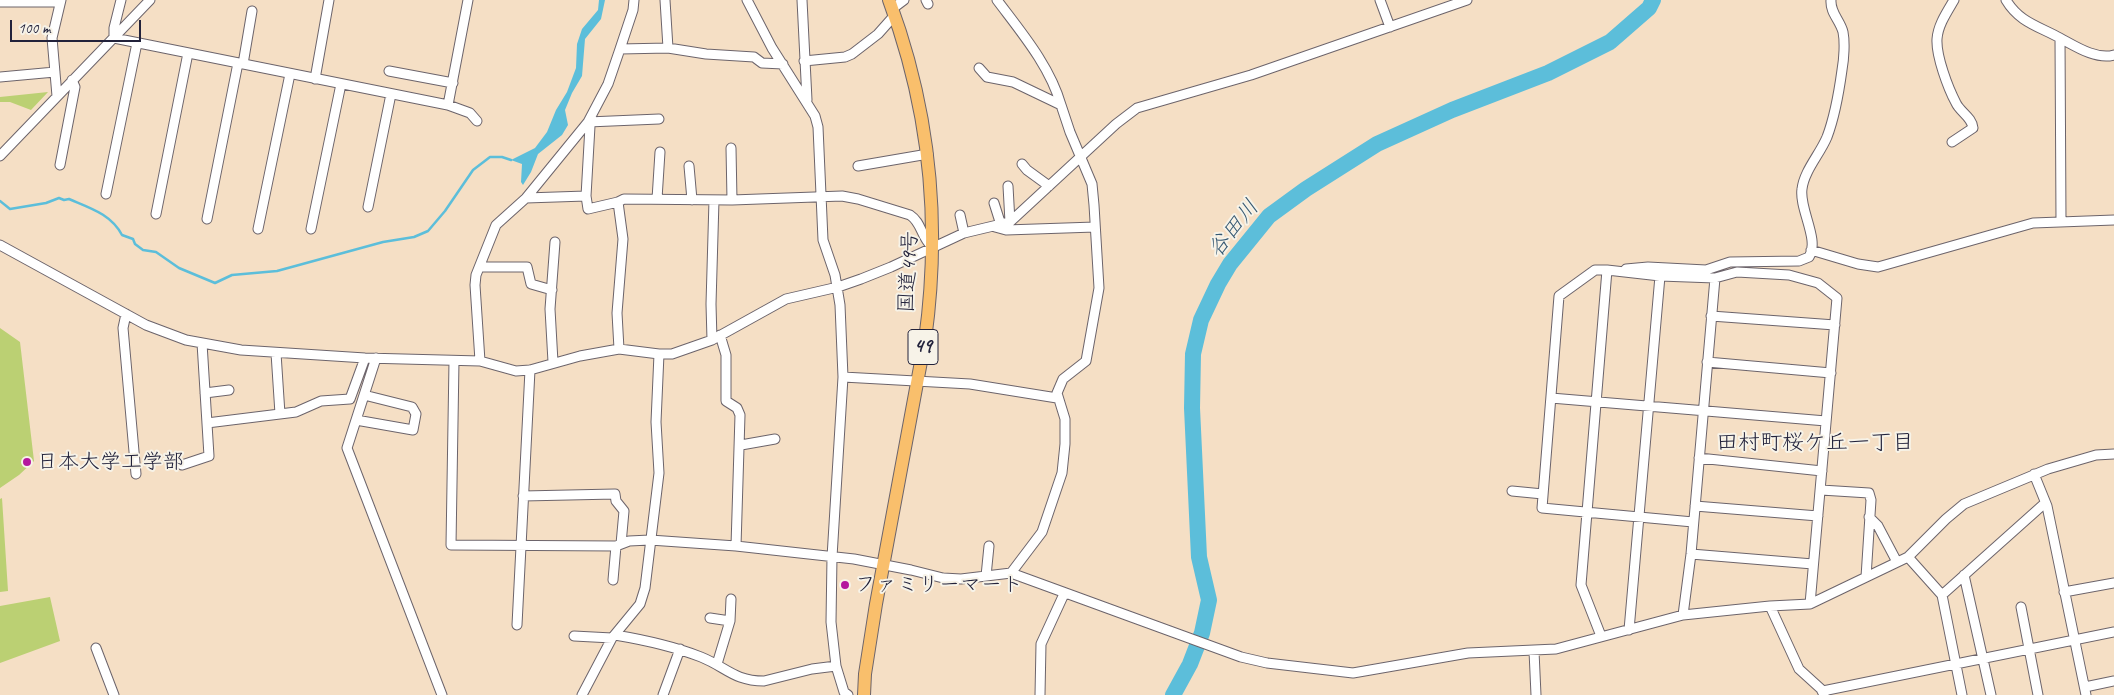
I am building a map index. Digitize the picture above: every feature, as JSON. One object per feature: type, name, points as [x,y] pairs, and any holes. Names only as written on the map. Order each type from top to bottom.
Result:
[{"type":"highway","name":"国道49号","points":[[864,695],[872,626],[930,301],[932,247],[928,154],[917,100],[892,8]]},
{"type":"street","points":[[114,38],[121,0]]},
{"type":"street","points":[[0,156],[150,0]]},
{"type":"street","points":[[315,79],[329,0]]},
{"type":"street","points":[[448,105],[468,0]]},
{"type":"street","points":[[480,361],[474,285],[496,225],[526,198],[588,122],[608,84],[633,10],[634,0]]},
{"type":"street","points":[[665,0],[668,48]]},
{"type":"street","points":[[746,0],[815,116],[818,127],[823,240],[838,287],[843,377],[832,557],[831,622],[836,666],[844,692],[848,695]]},
{"type":"street","points":[[802,0],[807,102]]},
{"type":"street","points":[[804,61],[845,57],[852,54],[878,34],[892,8],[904,0]]},
{"type":"street","points":[[997,0],[1026,40],[1056,88],[1070,132],[1092,184],[1099,288],[1086,361],[1063,378],[1059,384],[1057,398],[1065,419],[1062,473],[1042,532],[1011,573]]},
{"type":"street","points":[[1380,0],[1390,27]]},
{"type":"street","points":[[0,245],[126,314],[168,334],[202,343],[241,350],[365,358],[480,361],[501,368],[530,370],[553,362],[619,349],[658,354],[682,351],[716,338],[786,299],[838,287],[891,267],[964,233],[1001,225],[1049,186],[1109,130],[1137,108],[1251,75],[1467,0]]},
{"type":"street","points":[[1619,272],[1638,267],[1706,270],[1730,262],[1799,262],[1806,259],[1811,250],[1811,237],[1802,203],[1802,190],[1804,181],[1826,138],[1832,120],[1843,67],[1843,33],[1830,7],[1831,0]]},
{"type":"street","points":[[1952,142],[1973,128],[1973,123],[1956,104],[1938,53],[1937,39],[1940,25],[1954,0]]},
{"type":"street","points":[[2006,0],[2012,11],[2022,20],[2043,28],[2083,50],[2098,55],[2114,55]]},
{"type":"street","points":[[0,2],[61,1],[52,38],[57,96]]},
{"type":"street","points":[[207,219],[252,11]]},
{"type":"street","points":[[114,38],[448,105],[470,113],[477,121]]},
{"type":"street","points":[[2060,38],[2061,222]]},
{"type":"street","points":[[106,194],[137,43]]},
{"type":"street","points":[[620,49],[668,48],[706,54],[754,57],[762,63],[783,64]]},
{"type":"street","points":[[156,214],[188,53]]},
{"type":"street","points":[[979,68],[987,78],[1013,82],[1061,105]]},
{"type":"street","points":[[388,71],[452,82]]},
{"type":"street","points":[[0,77],[55,72]]},
{"type":"street","points":[[258,229],[290,74]]},
{"type":"street","points":[[60,165],[75,87],[72,80]]},
{"type":"street","points":[[311,229],[341,84]]},
{"type":"street","points":[[368,207],[391,94]]},
{"type":"street","points":[[588,122],[659,119]]},
{"type":"street","points":[[588,122],[590,126],[586,196],[588,209],[624,199],[779,200],[821,196],[858,199],[902,211],[917,220],[924,238],[932,247]]},
{"type":"street","points":[[731,148],[732,200]]},
{"type":"street","points":[[657,200],[660,152]]},
{"type":"street","points":[[858,166],[928,154]]},
{"type":"street","points":[[1022,164],[1049,186]]},
{"type":"street","points":[[689,166],[692,200]]},
{"type":"street","points":[[1001,225],[1008,186]]},
{"type":"street","points":[[526,198],[586,196]]},
{"type":"street","points":[[714,200],[711,304],[716,338],[726,355],[726,402],[740,412],[741,445],[736,546]]},
{"type":"street","points":[[618,202],[623,239],[617,313],[619,349]]},
{"type":"street","points":[[994,203],[1001,225],[1006,230],[1095,227]]},
{"type":"street","points":[[960,215],[964,233]]},
{"type":"street","points":[[1811,250],[1858,264],[1878,267],[2033,222],[2114,220]]},
{"type":"street","points":[[553,362],[550,309],[555,242]]},
{"type":"street","points":[[480,267],[527,267],[531,284],[552,290]]},
{"type":"street","points":[[1693,522],[1542,508],[1559,296],[1595,270],[1660,276],[1714,278],[1737,272],[1789,275],[1818,283],[1837,298],[1810,604]]},
{"type":"street","points":[[1601,636],[1581,584],[1607,270]]},
{"type":"street","points":[[1629,630],[1660,276]]},
{"type":"street","points":[[1683,615],[1691,554],[1714,278]]},
{"type":"street","points":[[126,314],[123,328],[136,474]]},
{"type":"street","points":[[1711,316],[1835,325]]},
{"type":"street","points":[[182,465],[209,456],[202,343]]},
{"type":"street","points":[[276,353],[280,414]]},
{"type":"street","points":[[582,695],[614,637],[643,597],[659,472],[656,422],[658,354]]},
{"type":"street","points":[[207,423],[296,412],[321,401],[350,399],[365,358]]},
{"type":"street","points":[[376,358],[347,448],[442,695]]},
{"type":"street","points":[[454,361],[450,545],[619,545],[630,541],[650,540],[736,546],[832,557],[884,565],[943,578],[1011,573],[1064,594],[1241,657],[1268,663],[1353,673],[1468,653],[1534,651],[1563,647],[1683,615],[1810,604],[1908,557],[1964,504],[2034,474],[2096,454],[2114,454]]},
{"type":"street","points":[[1707,362],[1831,373]]},
{"type":"street","points":[[517,626],[530,370]]},
{"type":"street","points":[[843,377],[970,384],[1057,398]]},
{"type":"street","points":[[205,393],[230,390]]},
{"type":"street","points":[[356,420],[412,430],[416,414],[412,408],[364,395]]},
{"type":"street","points":[[1551,398],[1826,421]]},
{"type":"street","points":[[741,445],[775,439]]},
{"type":"street","points":[[1699,458],[1822,471]]},
{"type":"street","points":[[2034,474],[2045,503],[2086,691],[2114,681]]},
{"type":"street","points":[[1821,490],[1869,492],[1871,500],[1866,577]]},
{"type":"street","points":[[1512,491],[1543,494]]},
{"type":"street","points":[[523,496],[615,494],[616,501],[624,511],[613,580]]},
{"type":"street","points":[[1942,595],[2045,503]]},
{"type":"street","points":[[1695,506],[1818,516]]},
{"type":"street","points":[[1869,517],[1878,526],[1897,562]]},
{"type":"street","points":[[986,576],[989,546]]},
{"type":"street","points":[[1691,554],[1813,564]]},
{"type":"street","points":[[1908,557],[1942,595],[1962,695]]},
{"type":"street","points":[[1964,575],[1991,695]]},
{"type":"street","points":[[2064,592],[2114,582]]},
{"type":"street","points":[[1040,695],[1041,644],[1064,594]]},
{"type":"street","points":[[718,664],[730,621],[731,599]]},
{"type":"street","points":[[1770,606],[1799,669],[1824,693],[2114,632]]},
{"type":"street","points":[[2021,607],[2038,695]]},
{"type":"street","points":[[710,618],[730,621]]},
{"type":"street","points":[[574,636],[614,637],[656,642],[718,664],[730,674],[757,681],[772,680],[812,669],[836,666]]},
{"type":"street","points":[[96,648],[114,695]]},
{"type":"street","points":[[663,695],[680,649]]},
{"type":"street","points":[[1534,651],[1536,695]]},
{"type":"green space","points":[[48,92],[31,110],[10,102],[0,102],[0,97]]},
{"type":"green space","points":[[0,328],[20,342],[34,461],[19,475],[0,488]]},
{"type":"green space","points":[[2,498],[8,591],[0,592],[0,499]]},
{"type":"green space","points":[[50,597],[60,641],[0,663],[0,606]]},
{"type":"water","points":[[599,0],[605,0],[601,19],[585,39],[582,76],[565,110],[568,125],[562,135],[538,154],[531,172],[523,185],[521,182],[522,164],[511,160],[535,148],[547,132],[556,110],[567,92],[576,68],[577,44],[582,29],[598,10]]},
{"type":"waterway","name":"谷田川","points":[[1173,695],[1190,664],[1202,633],[1209,600],[1199,557],[1192,408],[1193,354],[1201,320],[1230,264],[1269,216],[1306,189],[1377,144],[1452,110],[1548,73],[1610,42],[1649,8],[1653,0]]},
{"type":"waterway","points":[[0,201],[10,209],[46,203],[59,198],[69,199],[106,217],[122,235],[133,239],[135,244],[143,250],[156,252],[179,268],[215,283],[232,275],[277,271],[383,242],[414,237],[428,231],[445,211],[473,170],[490,157],[502,157],[511,160]]},
{"type":"place","name":"日本大学工学部","points":[[27,462]]},
{"type":"place","name":"ファミリーマート","points":[[845,585]]},
{"type":"district","name":"田村町桜ケ丘一丁目","points":[[1815,443]]}]
